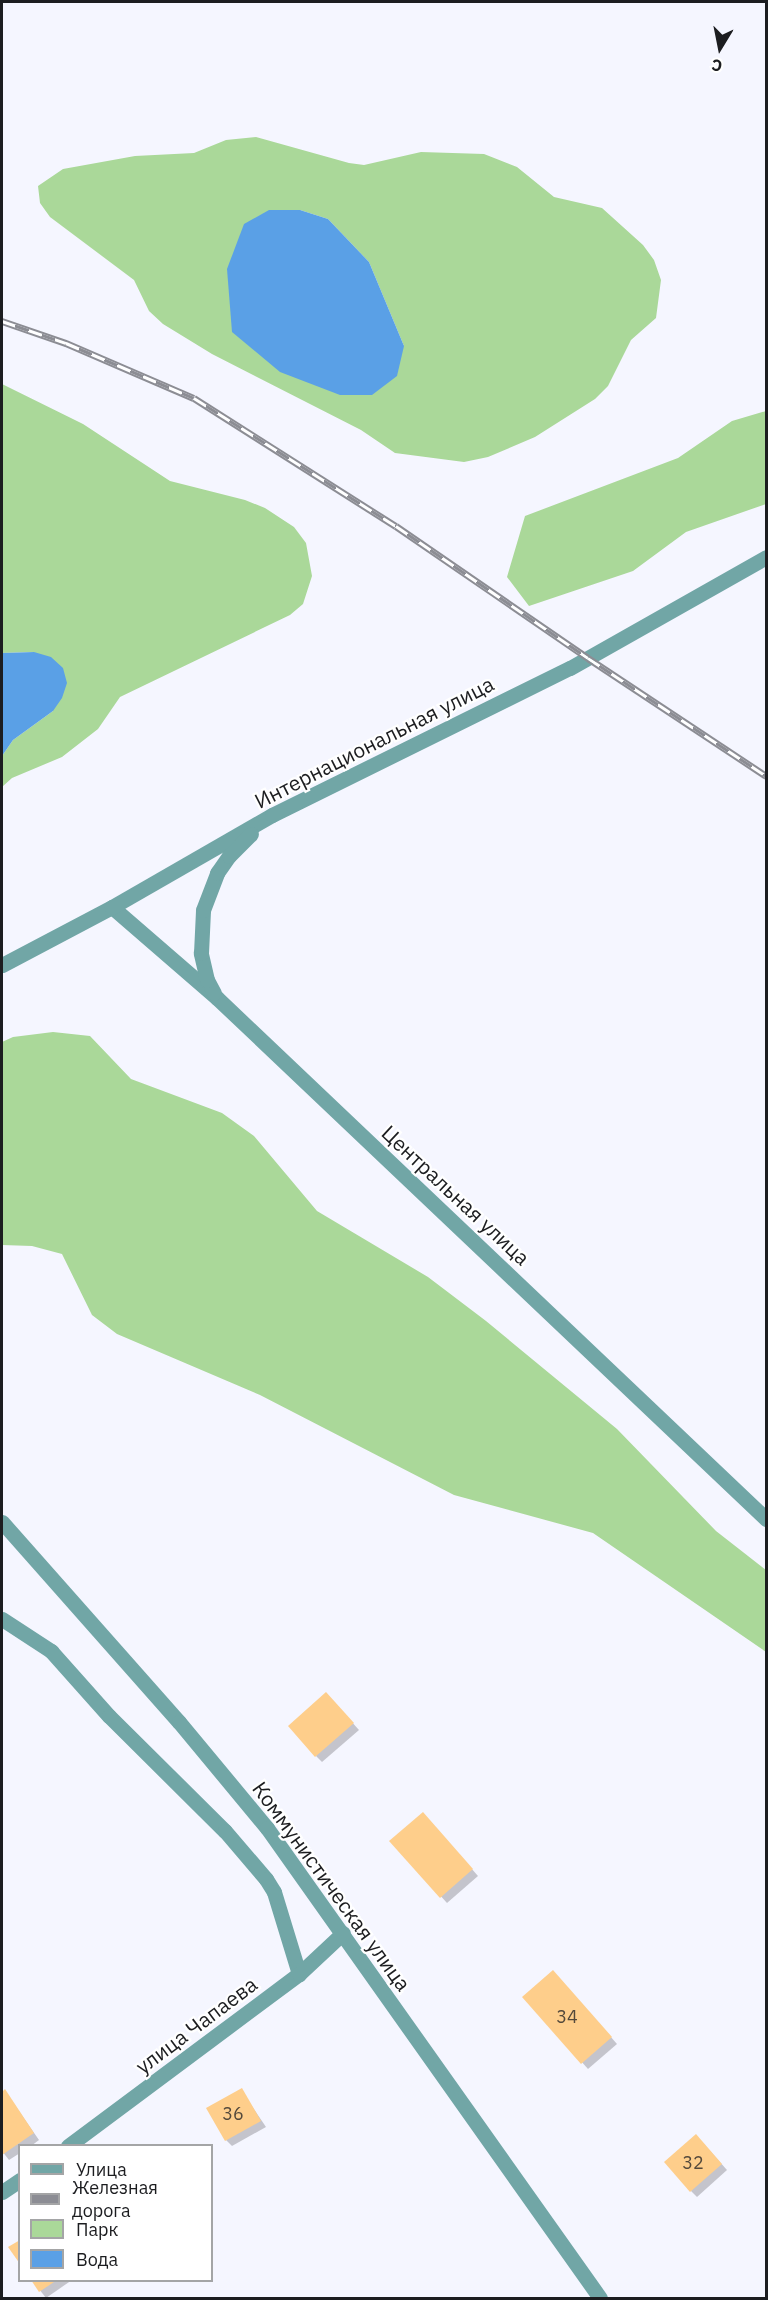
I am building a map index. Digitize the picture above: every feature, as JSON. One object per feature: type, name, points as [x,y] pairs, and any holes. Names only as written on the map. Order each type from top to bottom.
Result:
[{"type":"street","name":"Интернациональная улица","points":[[2,965],[112,907],[272,815],[570,668],[766,557]]},
{"type":"street","points":[[217,998],[207,980],[201,952],[203,910],[213,881],[229,856],[272,815]]},
{"type":"street","name":"Центральная улица","points":[[112,907],[217,998],[766,1519]]},
{"type":"street","name":"Коммунистическая улица","points":[[2,1522],[179,1722],[267,1828],[600,2298]]},
{"type":"street","points":[[2,1619],[51,1651],[109,1716],[225,1832],[266,1879],[274,1892],[299,1974]]},
{"type":"street","name":"улица Чапаева","points":[[69,2144],[299,1974],[343,1933]]},
{"type":"street","points":[[2,2192],[18,2181]]},
{"type":"green space","points":[[256,137],[349,163],[364,165],[421,152],[484,154],[517,167],[554,197],[602,208],[643,245],[654,260],[661,280],[656,318],[631,340],[608,386],[595,399],[535,437],[488,457],[464,462],[395,453],[361,430],[212,354],[163,324],[149,311],[134,280],[50,217],[40,203],[38,186],[63,169],[135,156],[194,153],[226,140]],"holes":[[[300,210],[328,219],[369,262],[404,346]]]},
{"type":"green space","points":[[2,384],[83,424],[170,481],[245,500],[265,508],[294,527],[306,543],[312,576],[303,604],[290,615],[120,697],[98,729],[62,757],[12,778],[2,787],[2,756],[13,740],[53,711],[34,652],[2,653]]},
{"type":"green space","points":[[766,411],[766,504],[686,532],[633,571],[529,606],[507,577],[525,516],[678,458],[732,421]]},
{"type":"green space","points":[[53,1032],[90,1036],[131,1079],[222,1113],[254,1136],[317,1211],[428,1277],[486,1321],[617,1429],[716,1531],[766,1570],[766,1652],[593,1533],[454,1495],[260,1395],[117,1334],[92,1315],[62,1254],[32,1246],[2,1245],[2,1042],[13,1037]]},
{"type":"water","points":[[269,210],[300,210],[328,219],[369,262],[404,346],[397,376],[372,395],[340,395],[280,372],[232,332],[227,269],[244,224]]},
{"type":"water","points":[[34,652],[51,657],[63,668],[67,683],[62,698],[53,711],[13,740],[2,756],[2,653]]},
{"type":"building","points":[[326,1692],[354,1723],[315,1757],[288,1726]]},
{"type":"building","points":[[423,1812],[473,1869],[440,1898],[389,1841]]},
{"type":"building","points":[[553,1970],[612,2037],[581,2064],[522,1997]]},
{"type":"building","points":[[242,2088],[261,2121],[225,2141],[206,2108]]},
{"type":"building","points":[[5,2089],[34,2133],[2,2155],[2,2092]]},
{"type":"building","points":[[696,2134],[722,2164],[690,2192],[664,2162]]},
{"type":"building","points":[[18,2241],[18,2261],[8,2247]]},
{"type":"building","points":[[32,2282],[54,2282],[39,2292]]},
{"type":"railway","points":[[2,321],[66,343],[194,398],[396,526],[588,658],[766,776]]}]
